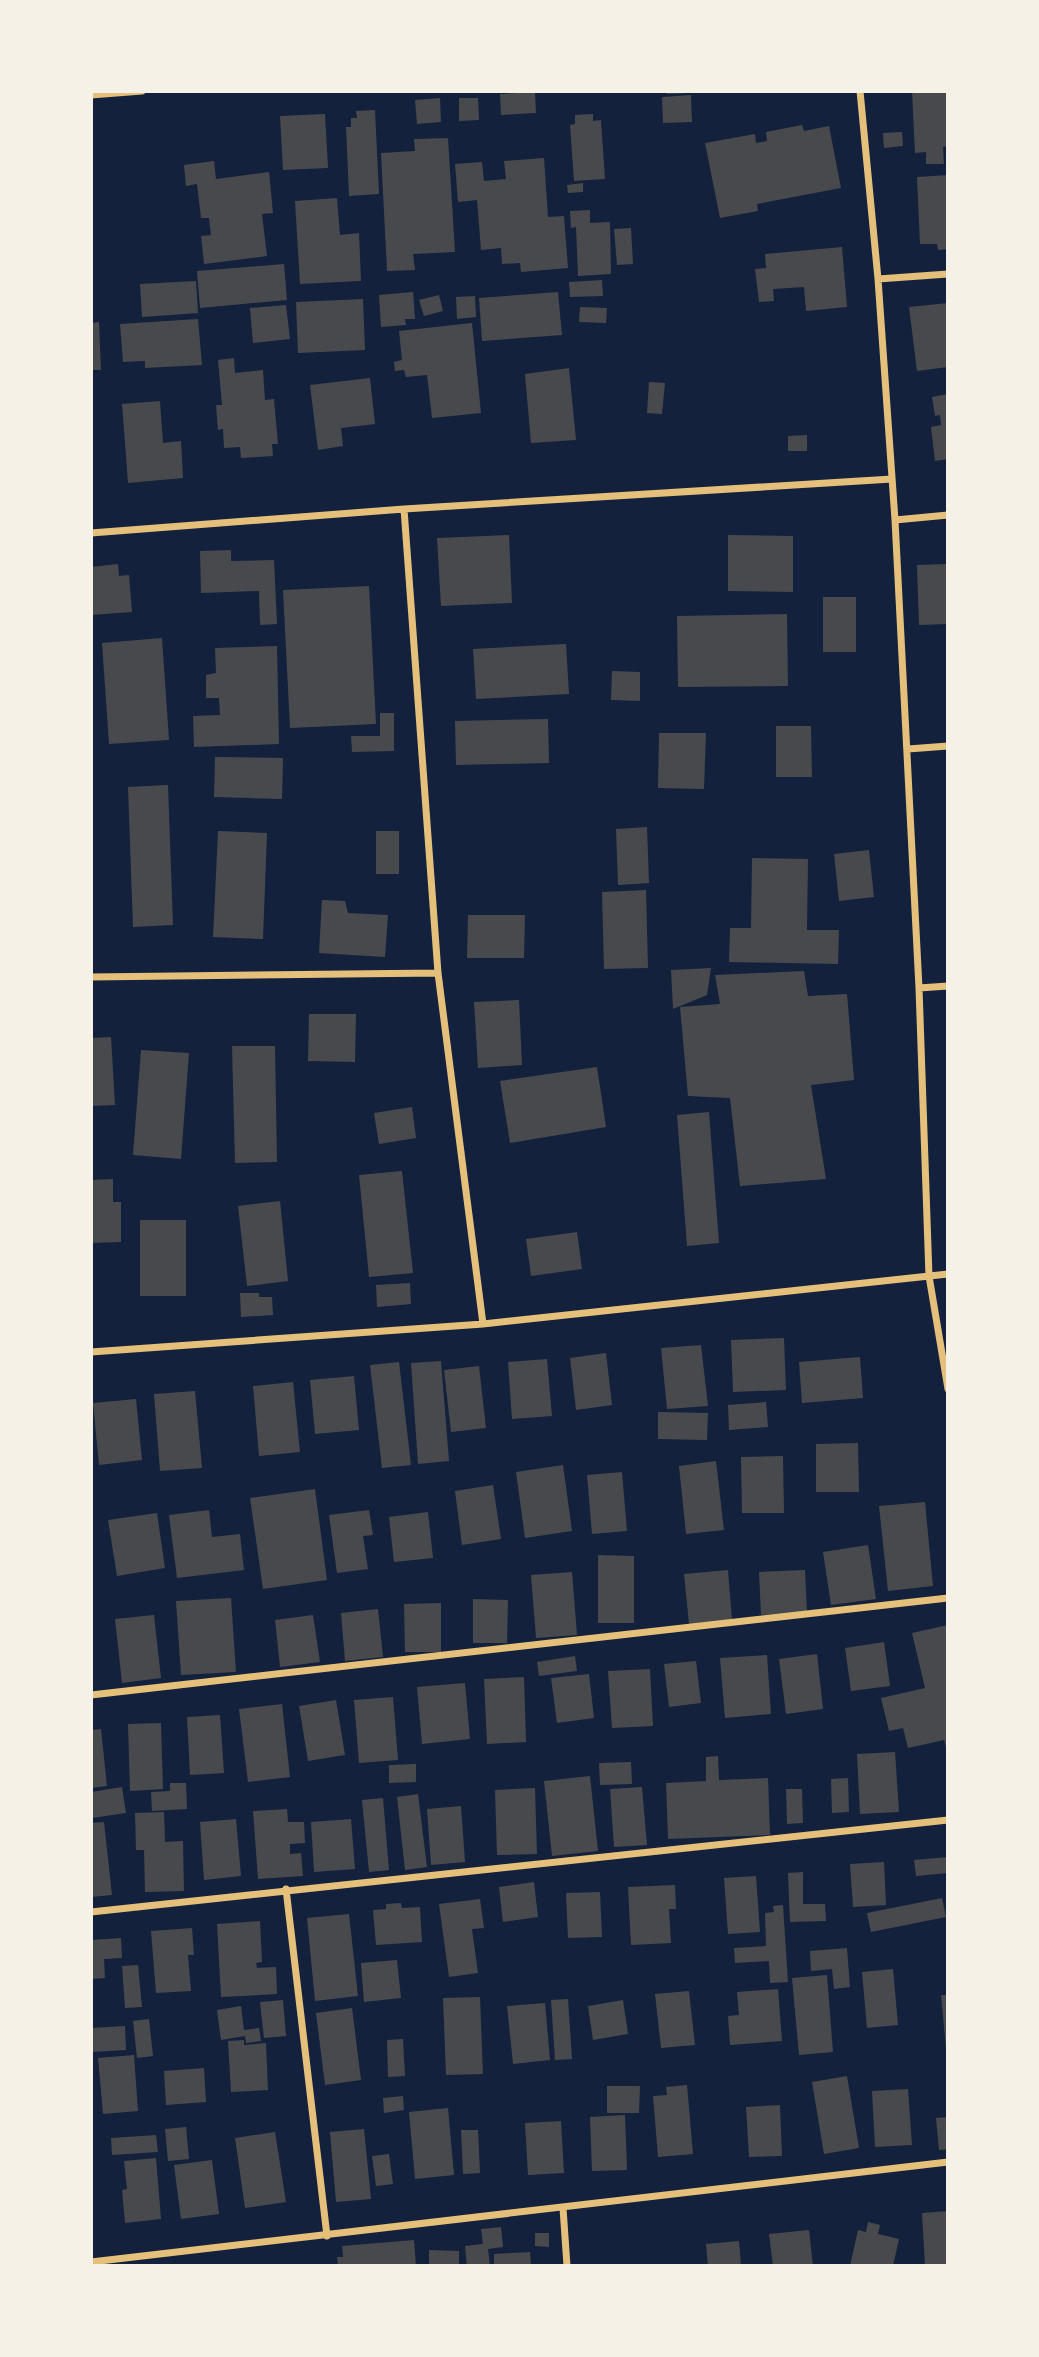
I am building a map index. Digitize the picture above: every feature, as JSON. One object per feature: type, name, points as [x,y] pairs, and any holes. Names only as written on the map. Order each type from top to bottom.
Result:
[{"type":"street","points":[[91,95],[142,91]]},
{"type":"street","points":[[860,91],[878,279],[895,520],[919,988],[929,1276],[948,1390]]},
{"type":"street","points":[[878,279],[948,274]]},
{"type":"street","points":[[91,533],[404,509],[892,479]]},
{"type":"street","points":[[404,509],[438,973],[483,1324]]},
{"type":"street","points":[[895,520],[948,515]]},
{"type":"street","points":[[908,749],[948,746]]},
{"type":"street","points":[[91,977],[438,973]]},
{"type":"street","points":[[919,988],[948,986]]},
{"type":"street","points":[[91,1352],[483,1324],[948,1274]]},
{"type":"street","points":[[91,1695],[948,1598]]},
{"type":"street","points":[[91,1912],[948,1820]]},
{"type":"street","points":[[286,1889],[327,2236]]},
{"type":"street","points":[[91,2262],[129,2263],[327,2236],[948,2162]]},
{"type":"street","points":[[564,2208],[568,2266]]},
{"type":"building","points":[[667,91],[688,91],[688,93],[667,94]]},
{"type":"building","points":[[912,91],[948,91],[948,146],[943,147],[944,164],[926,164],[926,152],[915,153]]},
{"type":"building","points":[[535,92],[536,113],[501,115],[500,94]]},
{"type":"building","points":[[691,95],[692,122],[663,123],[662,97]]},
{"type":"building","points":[[440,98],[441,122],[417,124],[415,100]]},
{"type":"building","points":[[459,98],[478,98],[479,120],[459,121]]},
{"type":"building","points":[[375,110],[379,194],[349,196],[346,127],[351,127],[351,118],[357,118],[356,111]]},
{"type":"building","points":[[325,114],[328,168],[283,170],[280,116]]},
{"type":"building","points":[[593,114],[593,121],[601,120],[605,179],[574,181],[570,125],[575,124],[575,115]]},
{"type":"building","points":[[802,125],[804,131],[829,126],[841,188],[757,204],[758,211],[720,218],[705,143],[755,134],[756,143],[767,141],[766,132]]},
{"type":"building","points":[[902,132],[903,146],[884,148],[883,133]]},
{"type":"building","points":[[448,138],[455,252],[413,254],[415,270],[387,271],[381,153],[415,151],[414,139]]},
{"type":"building","points":[[544,158],[548,217],[564,216],[568,268],[521,272],[520,263],[502,264],[501,248],[481,250],[477,200],[458,202],[455,164],[482,162],[484,181],[506,179],[504,161]]},
{"type":"building","points":[[214,161],[216,179],[269,172],[273,213],[262,214],[267,256],[204,264],[201,236],[211,235],[209,218],[201,218],[197,184],[186,186],[184,165]]},
{"type":"building","points":[[948,175],[948,249],[938,250],[937,244],[920,244],[917,177]]},
{"type":"building","points":[[583,183],[583,192],[568,193],[567,185]]},
{"type":"building","points":[[337,198],[340,235],[359,233],[361,281],[300,284],[295,201]]},
{"type":"building","points":[[590,210],[590,223],[610,222],[611,274],[578,276],[576,227],[571,228],[570,211]]},
{"type":"building","points":[[631,228],[633,264],[617,265],[614,229]]},
{"type":"building","points":[[842,247],[847,307],[806,311],[804,287],[773,289],[774,301],[759,302],[755,269],[766,268],[765,254]]},
{"type":"building","points":[[284,264],[287,300],[200,308],[197,271]]},
{"type":"building","points":[[602,280],[603,296],[570,297],[569,282]]},
{"type":"building","points":[[196,281],[198,313],[142,317],[140,284]]},
{"type":"building","points":[[413,292],[415,319],[405,319],[406,325],[381,327],[379,295]]},
{"type":"building","points":[[558,292],[562,335],[482,341],[479,298]]},
{"type":"building","points":[[439,295],[443,311],[424,316],[419,300]]},
{"type":"building","points":[[475,296],[476,317],[457,319],[456,297]]},
{"type":"building","points":[[363,299],[365,350],[298,353],[296,302]]},
{"type":"building","points":[[948,303],[948,367],[917,371],[909,307]]},
{"type":"building","points":[[286,305],[290,339],[253,343],[250,308]]},
{"type":"building","points":[[580,307],[607,308],[606,323],[579,322]]},
{"type":"building","points":[[198,319],[202,365],[145,368],[145,361],[123,362],[120,324]]},
{"type":"building","points":[[99,322],[101,370],[91,370],[91,323]]},
{"type":"building","points":[[472,323],[481,413],[432,418],[427,375],[406,377],[404,370],[395,371],[394,362],[402,360],[399,331]]},
{"type":"building","points":[[234,358],[235,373],[263,370],[265,400],[274,399],[278,444],[272,444],[273,456],[241,458],[240,447],[224,448],[223,429],[218,430],[216,405],[222,405],[218,360]]},
{"type":"building","points":[[569,368],[576,440],[531,443],[525,374]]},
{"type":"building","points":[[370,378],[375,424],[341,428],[343,446],[318,450],[310,385]]},
{"type":"building","points":[[649,382],[665,383],[662,414],[647,413]]},
{"type":"building","points":[[948,394],[948,459],[935,461],[931,427],[941,425],[940,415],[935,416],[932,397]]},
{"type":"building","points":[[160,401],[163,443],[181,441],[183,478],[128,483],[122,404]]},
{"type":"building","points":[[807,435],[807,451],[788,451],[788,436]]},
{"type":"building","points":[[509,535],[512,603],[441,606],[437,538]]},
{"type":"building","points":[[728,535],[793,536],[793,592],[728,591]]},
{"type":"building","points":[[231,550],[231,561],[274,560],[277,624],[260,625],[259,591],[201,593],[200,551]]},
{"type":"building","points":[[118,564],[119,576],[129,575],[132,612],[91,615],[91,567]]},
{"type":"building","points":[[948,564],[948,624],[919,625],[917,565]]},
{"type":"building","points":[[369,586],[376,724],[290,728],[283,590]]},
{"type":"building","points":[[823,597],[856,597],[856,652],[823,652]]},
{"type":"building","points":[[787,614],[788,686],[678,687],[677,616]]},
{"type":"building","points":[[162,638],[169,740],[109,744],[102,643]]},
{"type":"building","points":[[566,644],[569,694],[476,699],[473,649]]},
{"type":"building","points":[[277,646],[279,744],[194,747],[193,716],[220,715],[219,698],[206,698],[206,675],[216,673],[215,648]]},
{"type":"building","points":[[612,671],[640,672],[640,701],[611,700]]},
{"type":"building","points":[[380,713],[394,713],[394,751],[352,752],[351,736],[380,736]]},
{"type":"building","points":[[548,719],[549,763],[456,765],[455,721]]},
{"type":"building","points":[[776,726],[811,726],[812,777],[776,777]]},
{"type":"building","points":[[659,733],[706,733],[704,789],[658,788]]},
{"type":"building","points":[[215,757],[283,758],[282,799],[214,797]]},
{"type":"building","points":[[168,785],[173,925],[133,927],[128,787]]},
{"type":"building","points":[[647,827],[649,883],[618,885],[616,829]]},
{"type":"building","points":[[218,831],[267,833],[263,939],[213,937]]},
{"type":"building","points":[[376,831],[399,831],[399,874],[376,874]]},
{"type":"building","points":[[869,850],[874,897],[839,901],[834,854]]},
{"type":"building","points":[[752,858],[808,859],[807,930],[839,930],[838,964],[729,962],[730,928],[751,928]]},
{"type":"building","points":[[646,890],[648,968],[604,969],[602,892]]},
{"type":"building","points":[[322,900],[345,901],[348,913],[388,915],[385,957],[319,953]]},
{"type":"building","points":[[468,915],[525,915],[524,958],[467,958]]},
{"type":"building","points":[[711,968],[707,995],[673,1009],[671,970]]},
{"type":"building","points":[[804,971],[808,996],[847,994],[854,1080],[811,1085],[826,1179],[740,1186],[730,1098],[688,1096],[680,1007],[720,1004],[715,975]]},
{"type":"building","points":[[519,1000],[522,1065],[478,1068],[474,1002]]},
{"type":"building","points":[[309,1014],[356,1014],[355,1062],[308,1061]]},
{"type":"building","points":[[111,1037],[115,1105],[91,1106],[91,1038]]},
{"type":"building","points":[[232,1046],[275,1046],[277,1162],[235,1163]]},
{"type":"building","points":[[141,1050],[189,1053],[181,1159],[133,1155]]},
{"type":"building","points":[[597,1067],[606,1127],[510,1143],[500,1081]]},
{"type":"building","points":[[412,1107],[416,1138],[379,1144],[374,1113]]},
{"type":"building","points":[[709,1112],[719,1243],[687,1246],[677,1115]]},
{"type":"building","points":[[402,1171],[413,1273],[369,1277],[359,1175]]},
{"type":"building","points":[[113,1179],[113,1202],[121,1202],[121,1242],[91,1243],[91,1180]]},
{"type":"building","points":[[280,1201],[288,1281],[247,1286],[238,1206]]},
{"type":"building","points":[[140,1220],[186,1220],[186,1296],[140,1296]]},
{"type":"building","points":[[577,1232],[582,1269],[531,1276],[526,1239]]},
{"type":"building","points":[[410,1283],[411,1304],[377,1307],[376,1285]]},
{"type":"building","points":[[240,1293],[259,1293],[259,1297],[272,1297],[273,1315],[241,1317]]},
{"type":"building","points":[[784,1338],[786,1390],[733,1392],[731,1340]]},
{"type":"building","points":[[701,1345],[708,1406],[667,1409],[661,1348]]},
{"type":"building","points":[[606,1353],[612,1405],[576,1410],[570,1358]]},
{"type":"building","points":[[860,1357],[863,1398],[802,1403],[799,1362]]},
{"type":"building","points":[[547,1359],[552,1416],[512,1419],[508,1362]]},
{"type":"building","points":[[441,1361],[449,1461],[418,1464],[411,1363]]},
{"type":"building","points":[[399,1362],[411,1465],[382,1468],[370,1365]]},
{"type":"building","points":[[479,1366],[486,1428],[451,1432],[444,1370]]},
{"type":"building","points":[[354,1376],[359,1430],[315,1434],[310,1380]]},
{"type":"building","points":[[293,1382],[300,1452],[259,1456],[253,1386]]},
{"type":"building","points":[[195,1391],[202,1468],[160,1471],[154,1394]]},
{"type":"building","points":[[136,1399],[142,1460],[99,1465],[93,1403]]},
{"type":"building","points":[[766,1402],[768,1427],[729,1430],[728,1405]]},
{"type":"building","points":[[658,1412],[708,1413],[707,1440],[658,1439]]},
{"type":"building","points":[[858,1443],[859,1492],[816,1492],[816,1444]]},
{"type":"building","points":[[783,1456],[784,1513],[742,1513],[741,1457]]},
{"type":"building","points":[[716,1461],[724,1530],[686,1534],[679,1466]]},
{"type":"building","points":[[563,1465],[572,1531],[525,1538],[516,1472]]},
{"type":"building","points":[[622,1472],[627,1531],[592,1534],[587,1475]]},
{"type":"building","points":[[493,1485],[501,1539],[462,1545],[455,1491]]},
{"type":"building","points":[[315,1489],[327,1580],[263,1589],[250,1498]]},
{"type":"building","points":[[925,1502],[933,1586],[888,1591],[879,1506]]},
{"type":"building","points":[[209,1510],[212,1537],[240,1534],[244,1570],[177,1578],[169,1515]]},
{"type":"building","points":[[369,1510],[373,1535],[363,1536],[368,1569],[337,1573],[329,1515]]},
{"type":"building","points":[[428,1512],[433,1558],[394,1562],[389,1517]]},
{"type":"building","points":[[157,1513],[165,1568],[117,1576],[108,1520]]},
{"type":"building","points":[[868,1545],[876,1599],[831,1605],[823,1552]]},
{"type":"building","points":[[598,1555],[634,1556],[634,1623],[598,1623]]},
{"type":"building","points":[[728,1570],[732,1620],[689,1624],[684,1574]]},
{"type":"building","points":[[805,1570],[807,1612],[761,1615],[759,1572]]},
{"type":"building","points":[[572,1572],[577,1635],[536,1638],[531,1575]]},
{"type":"building","points":[[231,1598],[236,1672],[181,1675],[176,1601]]},
{"type":"building","points":[[473,1599],[508,1600],[507,1643],[473,1643]]},
{"type":"building","points":[[441,1603],[441,1652],[405,1652],[404,1604]]},
{"type":"building","points":[[378,1609],[383,1657],[345,1661],[341,1613]]},
{"type":"building","points":[[154,1615],[161,1678],[122,1683],[115,1619]]},
{"type":"building","points":[[313,1615],[320,1662],[280,1667],[275,1620]]},
{"type":"building","points":[[948,1625],[948,1754],[944,1740],[908,1748],[903,1728],[889,1731],[881,1698],[925,1688],[912,1633]]},
{"type":"building","points":[[884,1642],[890,1686],[851,1691],[845,1648]]},
{"type":"building","points":[[817,1654],[823,1709],[786,1714],[779,1659]]},
{"type":"building","points":[[767,1655],[771,1714],[725,1718],[720,1658]]},
{"type":"building","points":[[575,1656],[577,1671],[539,1676],[537,1662]]},
{"type":"building","points":[[696,1661],[701,1703],[669,1707],[664,1664]]},
{"type":"building","points":[[650,1669],[653,1726],[612,1728],[608,1671]]},
{"type":"building","points":[[589,1674],[594,1718],[557,1723],[551,1678]]},
{"type":"building","points":[[524,1677],[526,1742],[487,1744],[484,1679]]},
{"type":"building","points":[[465,1683],[470,1739],[422,1744],[417,1687]]},
{"type":"building","points":[[393,1697],[398,1760],[359,1763],[354,1700]]},
{"type":"building","points":[[336,1700],[345,1755],[308,1761],[299,1706]]},
{"type":"building","points":[[282,1704],[290,1777],[248,1782],[239,1709]]},
{"type":"building","points":[[220,1715],[224,1773],[190,1775],[187,1717]]},
{"type":"building","points":[[161,1723],[163,1789],[130,1791],[128,1724]]},
{"type":"building","points":[[101,1729],[107,1786],[91,1788],[91,1730]]},
{"type":"building","points":[[895,1752],[899,1812],[860,1814],[857,1754]]},
{"type":"building","points":[[718,1756],[719,1780],[768,1778],[770,1835],[668,1839],[666,1783],[706,1781],[706,1757]]},
{"type":"building","points":[[631,1762],[632,1784],[600,1785],[599,1763]]},
{"type":"building","points":[[416,1764],[416,1782],[389,1783],[389,1765]]},
{"type":"building","points":[[590,1776],[598,1851],[552,1856],[544,1781]]},
{"type":"building","points":[[848,1778],[849,1812],[832,1813],[831,1779]]},
{"type":"building","points":[[170,1783],[186,1783],[187,1809],[152,1811],[151,1792],[170,1791]]},
{"type":"building","points":[[122,1787],[126,1813],[92,1818],[91,1792]]},
{"type":"building","points":[[642,1787],[647,1845],[614,1847],[610,1789]]},
{"type":"building","points":[[535,1788],[537,1854],[497,1855],[495,1790]]},
{"type":"building","points":[[786,1789],[802,1789],[803,1823],[787,1824]]},
{"type":"building","points":[[418,1794],[427,1867],[405,1870],[397,1797]]},
{"type":"building","points":[[383,1798],[389,1870],[369,1872],[362,1800]]},
{"type":"building","points":[[461,1806],[465,1862],[431,1865],[427,1809]]},
{"type":"building","points":[[287,1809],[288,1822],[304,1822],[305,1843],[290,1844],[290,1854],[301,1853],[303,1876],[258,1879],[253,1811]]},
{"type":"building","points":[[164,1812],[165,1842],[183,1841],[184,1891],[145,1892],[144,1850],[136,1850],[135,1813]]},
{"type":"building","points":[[236,1819],[241,1876],[204,1880],[200,1822]]},
{"type":"building","points":[[351,1819],[355,1869],[314,1872],[311,1822]]},
{"type":"building","points":[[104,1822],[112,1895],[91,1897],[91,1823]]},
{"type":"building","points":[[948,1857],[948,1873],[916,1876],[914,1860]]},
{"type":"building","points":[[884,1862],[886,1905],[853,1907],[850,1864]]},
{"type":"building","points":[[803,1872],[803,1904],[825,1904],[826,1921],[790,1922],[788,1873]]},
{"type":"building","points":[[756,1876],[760,1932],[728,1934],[724,1878]]},
{"type":"building","points":[[534,1882],[538,1917],[503,1922],[499,1887]]},
{"type":"building","points":[[675,1885],[676,1909],[669,1909],[671,1943],[631,1945],[628,1887]]},
{"type":"building","points":[[600,1892],[602,1937],[568,1938],[566,1893]]},
{"type":"building","points":[[942,1898],[946,1917],[871,1932],[867,1913]]},
{"type":"building","points":[[480,1899],[484,1928],[472,1929],[478,1973],[449,1977],[439,1904]]},
{"type":"building","points":[[401,1903],[402,1908],[420,1907],[422,1942],[376,1945],[373,1910],[386,1909],[386,1904]]},
{"type":"building","points":[[783,1905],[788,1982],[770,1983],[769,1961],[735,1963],[734,1948],[766,1946],[765,1913],[774,1912],[773,1906]]},
{"type":"building","points":[[349,1914],[358,1996],[315,2001],[307,1918]]},
{"type":"building","points":[[260,1921],[262,1962],[256,1963],[257,1968],[276,1967],[277,1994],[221,1997],[217,1924]]},
{"type":"building","points":[[192,1928],[194,1955],[188,1955],[191,1991],[156,1993],[151,1931]]},
{"type":"building","points":[[121,1938],[122,1958],[104,1959],[105,1978],[91,1979],[91,1940]]},
{"type":"building","points":[[847,1948],[850,1987],[834,1989],[832,1969],[811,1971],[810,1951]]},
{"type":"building","points":[[397,1960],[401,1998],[364,2002],[361,1963]]},
{"type":"building","points":[[138,1965],[142,2007],[125,2008],[122,1966]]},
{"type":"building","points":[[893,1969],[898,2025],[867,2028],[862,1972]]},
{"type":"building","points":[[827,1975],[833,2052],[799,2055],[792,1978]]},
{"type":"building","points":[[778,1989],[782,2041],[730,2045],[728,2016],[739,2015],[737,1992]]},
{"type":"building","points":[[689,1991],[695,2045],[661,2048],[655,1994]]},
{"type":"building","points":[[941,1995],[948,1995],[946,2049]]},
{"type":"building","points":[[480,1997],[483,2074],[446,2075],[443,1998]]},
{"type":"building","points":[[568,1999],[572,2059],[555,2060],[551,2000]]},
{"type":"building","points":[[283,2000],[286,2036],[264,2038],[260,2002]]},
{"type":"building","points":[[623,2000],[628,2034],[593,2040],[588,2006]]},
{"type":"building","points":[[545,2003],[550,2060],[513,2064],[507,2006]]},
{"type":"building","points":[[241,2006],[244,2030],[259,2028],[261,2041],[246,2043],[245,2036],[221,2040],[217,2010]]},
{"type":"building","points":[[352,2008],[361,2080],[325,2085],[316,2013]]},
{"type":"building","points":[[149,2019],[153,2056],[137,2058],[133,2021]]},
{"type":"building","points":[[125,2026],[126,2050],[91,2052],[91,2028]]},
{"type":"building","points":[[403,2039],[405,2076],[388,2077],[387,2040]]},
{"type":"building","points":[[244,2040],[244,2045],[266,2043],[268,2090],[231,2092],[228,2041]]},
{"type":"building","points":[[134,2055],[138,2111],[103,2114],[98,2058]]},
{"type":"building","points":[[204,2068],[206,2102],[166,2105],[164,2071]]},
{"type":"building","points":[[847,2076],[859,2148],[824,2154],[812,2082]]},
{"type":"building","points":[[687,2085],[693,2154],[658,2157],[653,2096],[667,2095],[666,2087]]},
{"type":"building","points":[[607,2086],[640,2086],[639,2113],[607,2113]]},
{"type":"building","points":[[908,2089],[912,2145],[875,2147],[872,2091]]},
{"type":"building","points":[[403,2096],[404,2110],[384,2113],[383,2098]]},
{"type":"building","points":[[780,2105],[782,2156],[749,2157],[746,2107]]},
{"type":"building","points":[[448,2108],[454,2175],[415,2179],[409,2112]]},
{"type":"building","points":[[625,2115],[627,2170],[592,2171],[590,2117]]},
{"type":"building","points":[[948,2117],[948,2149],[939,2150],[936,2118]]},
{"type":"building","points":[[561,2121],[564,2173],[528,2175],[525,2123]]},
{"type":"building","points":[[186,2127],[189,2159],[168,2161],[165,2129]]},
{"type":"building","points":[[364,2129],[371,2199],[336,2202],[330,2132]]},
{"type":"building","points":[[461,2130],[478,2130],[480,2173],[463,2174]]},
{"type":"building","points":[[275,2132],[286,2202],[245,2208],[235,2138]]},
{"type":"building","points":[[156,2135],[158,2152],[112,2155],[111,2138]]},
{"type":"building","points":[[389,2154],[393,2184],[376,2186],[372,2156]]},
{"type":"building","points":[[156,2158],[161,2219],[125,2223],[122,2190],[127,2189],[124,2161]]},
{"type":"building","points":[[212,2160],[219,2214],[181,2219],[174,2165]]},
{"type":"building","points":[[948,2211],[948,2266],[925,2266],[922,2213]]},
{"type":"building","points":[[868,2222],[880,2225],[878,2234],[899,2239],[893,2266],[850,2266],[858,2230],[866,2232]]},
{"type":"building","points":[[501,2227],[503,2247],[488,2249],[490,2266],[467,2266],[465,2246],[483,2244],[481,2229]]},
{"type":"building","points":[[809,2230],[813,2266],[773,2266],[769,2234]]},
{"type":"building","points":[[535,2233],[549,2233],[549,2247],[535,2246]]},
{"type":"building","points":[[414,2240],[416,2266],[338,2266],[337,2257],[343,2257],[342,2246]]},
{"type":"building","points":[[739,2241],[741,2266],[708,2266],[706,2244]]},
{"type":"building","points":[[429,2250],[459,2251],[459,2266],[429,2266]]},
{"type":"building","points":[[530,2252],[531,2266],[494,2266],[494,2254]]}]
